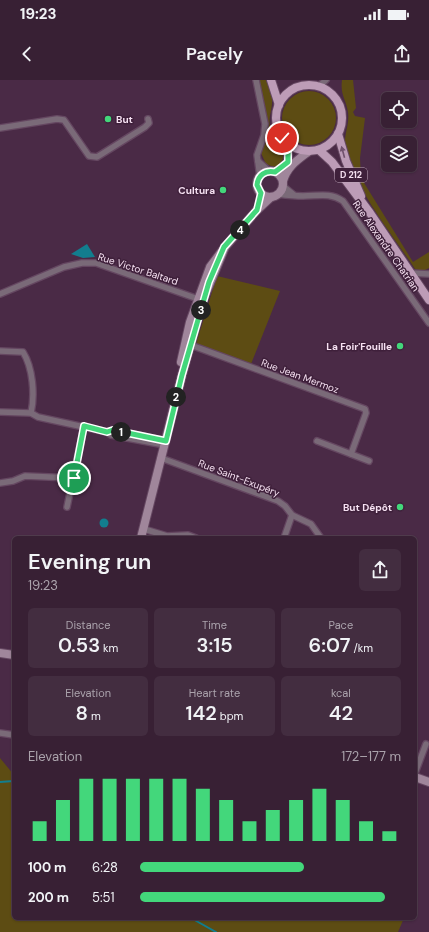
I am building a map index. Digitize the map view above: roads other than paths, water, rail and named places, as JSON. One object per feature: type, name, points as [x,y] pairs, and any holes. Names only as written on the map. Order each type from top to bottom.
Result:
[{"type":"main road","points":[[271,80],[279,105]]},
{"type":"main road","points":[[305,83],[318,86],[333,95],[340,105],[342,123],[338,134],[330,144],[319,150],[308,152],[301,151],[288,145],[280,135],[277,126],[276,113],[279,105],[288,92],[305,83]]},
{"type":"main road","name":"D 212","points":[[338,134],[346,161],[370,213]]},
{"type":"main road","name":"D 212","points":[[319,150],[332,162],[370,213],[429,300]]},
{"type":"street","points":[[256,80],[265,124],[264,135],[258,148],[260,177],[257,185],[261,193],[257,210]]},
{"type":"street","points":[[318,86],[326,80]]},
{"type":"street","points":[[0,128],[57,119],[64,120],[89,156],[93,158],[145,127],[149,123],[148,119]]},
{"type":"street","points":[[260,177],[272,172],[288,162],[288,145]]},
{"type":"street","points":[[142,536],[200,299],[224,247],[257,210],[275,196],[283,184],[286,172],[292,164],[308,152]]},
{"type":"street","points":[[258,161],[272,172],[294,195]]},
{"type":"street","points":[[261,193],[275,196]]},
{"type":"street","name":"Rue Alexandre Chatrian","points":[[275,196],[326,194],[343,201],[429,323]]},
{"type":"street","name":"Rue Victor Baltard","points":[[0,294],[64,267],[82,263],[96,264],[200,299]]},
{"type":"street","points":[[411,274],[429,274]]},
{"type":"street","name":"Rue Jean Mermoz","points":[[188,344],[365,409],[366,413],[351,454]]},
{"type":"street","points":[[0,351],[23,352],[28,361],[34,400],[31,413]]},
{"type":"street","points":[[0,412],[31,413],[38,417],[107,432],[113,430],[165,443]]},
{"type":"street","points":[[68,507],[84,426]]},
{"type":"street","points":[[317,441],[369,461]]},
{"type":"street","name":"Rue Saint-Exupéry","points":[[161,458],[278,501],[285,506],[292,515],[312,524],[320,536]]},
{"type":"street","points":[[0,483],[31,476],[74,478]]},
{"type":"street","points":[[285,536],[292,515]]},
{"type":"street","points":[[144,529],[164,536]]},
{"type":"street","points":[[0,653],[12,654]]},
{"type":"street","points":[[0,733],[12,735]]},
{"type":"street","points":[[417,768],[426,744]]},
{"type":"street","points":[[417,778],[429,782]]},
{"type":"water","points":[[87,244],[95,257],[83,258],[71,254]]},
{"type":"water","points":[[104,518],[109,523],[104,528],[99,523]]},
{"type":"waterway","points":[[0,782],[12,781]]},
{"type":"waterway","points":[[195,920],[216,932]]},
{"type":"place","name":"But","points":[[108,119]]},
{"type":"place","name":"Cultura","points":[[223,190]]},
{"type":"place","name":"La Foir'Fouille","points":[[400,346]]},
{"type":"place","name":"But Dépôt","points":[[400,507]]}]
